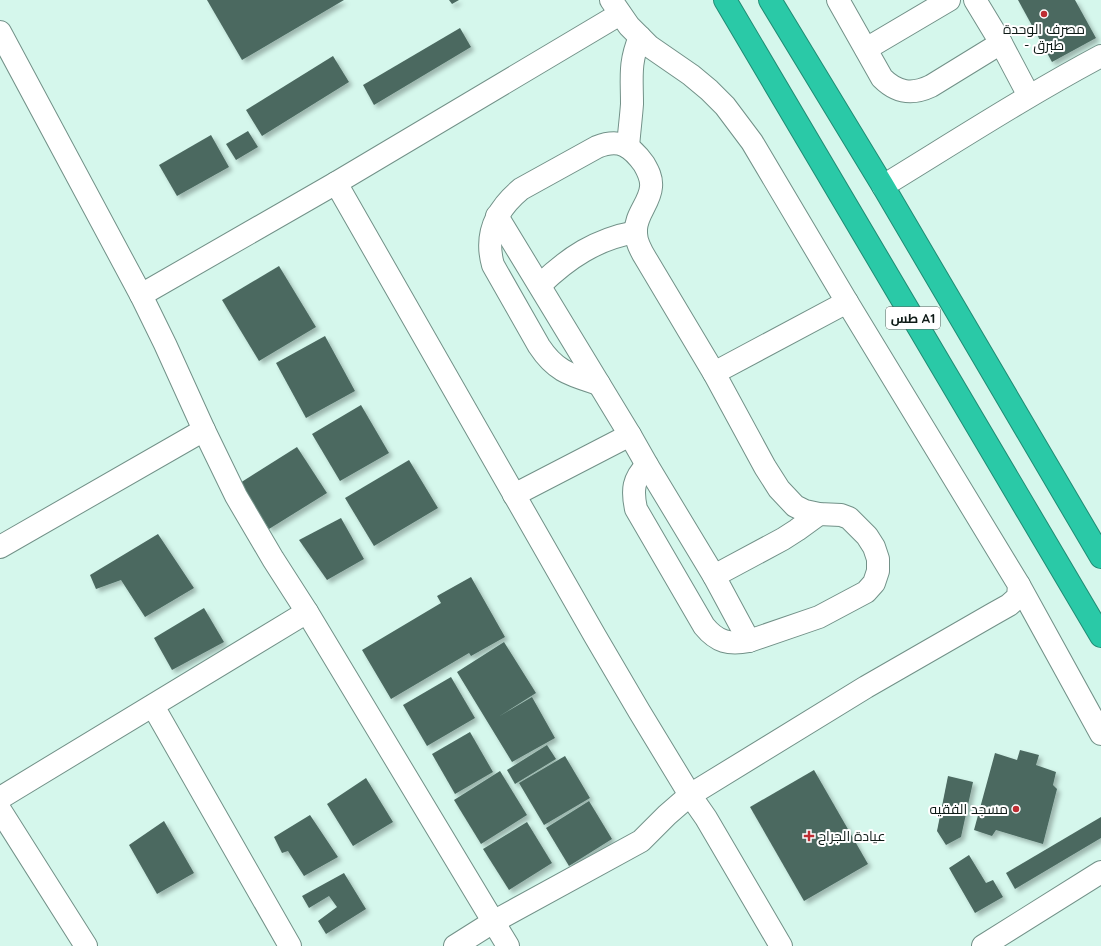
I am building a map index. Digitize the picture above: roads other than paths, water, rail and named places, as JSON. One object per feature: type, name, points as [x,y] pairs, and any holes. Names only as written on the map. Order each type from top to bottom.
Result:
[{"type":"highway","name":"طس A1","points":[[725,0],[1101,636]]},
{"type":"highway","name":"طس A1","points":[[770,0],[883,186],[1101,558]]},
{"type":"street","points":[[838,0],[882,78],[888,84],[904,91],[913,92],[931,86],[1001,43]]},
{"type":"street","points":[[866,49],[949,0]]},
{"type":"street","points":[[975,0],[1030,96]]},
{"type":"street","points":[[141,295],[336,184],[616,7],[629,26],[649,46],[691,75],[709,90],[725,106],[752,142],[847,302],[1020,585],[1101,734]]},
{"type":"street","points":[[0,32],[141,295],[236,496],[273,560],[307,612],[508,946]]},
{"type":"street","points":[[628,147],[631,116],[632,66],[640,37]]},
{"type":"street","points":[[883,186],[1060,78],[1101,56]]},
{"type":"street","points":[[599,384],[566,372],[555,366],[546,356],[493,265],[490,254],[490,241],[491,231],[497,216],[511,197],[521,189],[597,147],[612,143],[628,147],[634,152],[649,173],[651,188],[637,224],[636,232],[638,244],[714,373],[765,467],[779,489],[795,506],[805,511],[819,514],[841,515],[849,518],[867,536],[874,547],[878,559],[878,571],[874,583],[866,592],[819,617],[749,641],[739,643],[719,639],[710,634],[704,626],[636,509],[633,497],[635,484],[640,473],[647,465]]},
{"type":"street","points":[[336,184],[638,711],[706,818],[781,946]]},
{"type":"street","points":[[497,216],[540,285],[714,576],[749,641]]},
{"type":"street","points":[[540,285],[561,266],[584,250],[609,239],[636,232]]},
{"type":"street","points":[[714,373],[847,302]]},
{"type":"street","points":[[0,547],[204,430]]},
{"type":"street","points":[[514,495],[630,435]]},
{"type":"street","points":[[714,576],[783,539],[819,514]]},
{"type":"street","points":[[455,946],[493,922],[641,841],[667,814],[690,795],[866,687],[1009,605],[1018,597],[1020,585]]},
{"type":"street","points":[[0,798],[307,612]]},
{"type":"street","points":[[153,706],[290,946]]},
{"type":"street","points":[[0,810],[86,946]]},
{"type":"street","points":[[983,946],[1101,872]]},
{"type":"place","name":"مصرف الوحدة - طبرق","points":[[1044,14]]},
{"type":"place","name":"مسجد الفقيه","points":[[1016,809]]},
{"type":"place","name":"عيادة الجراح","points":[[809,836]]}]
